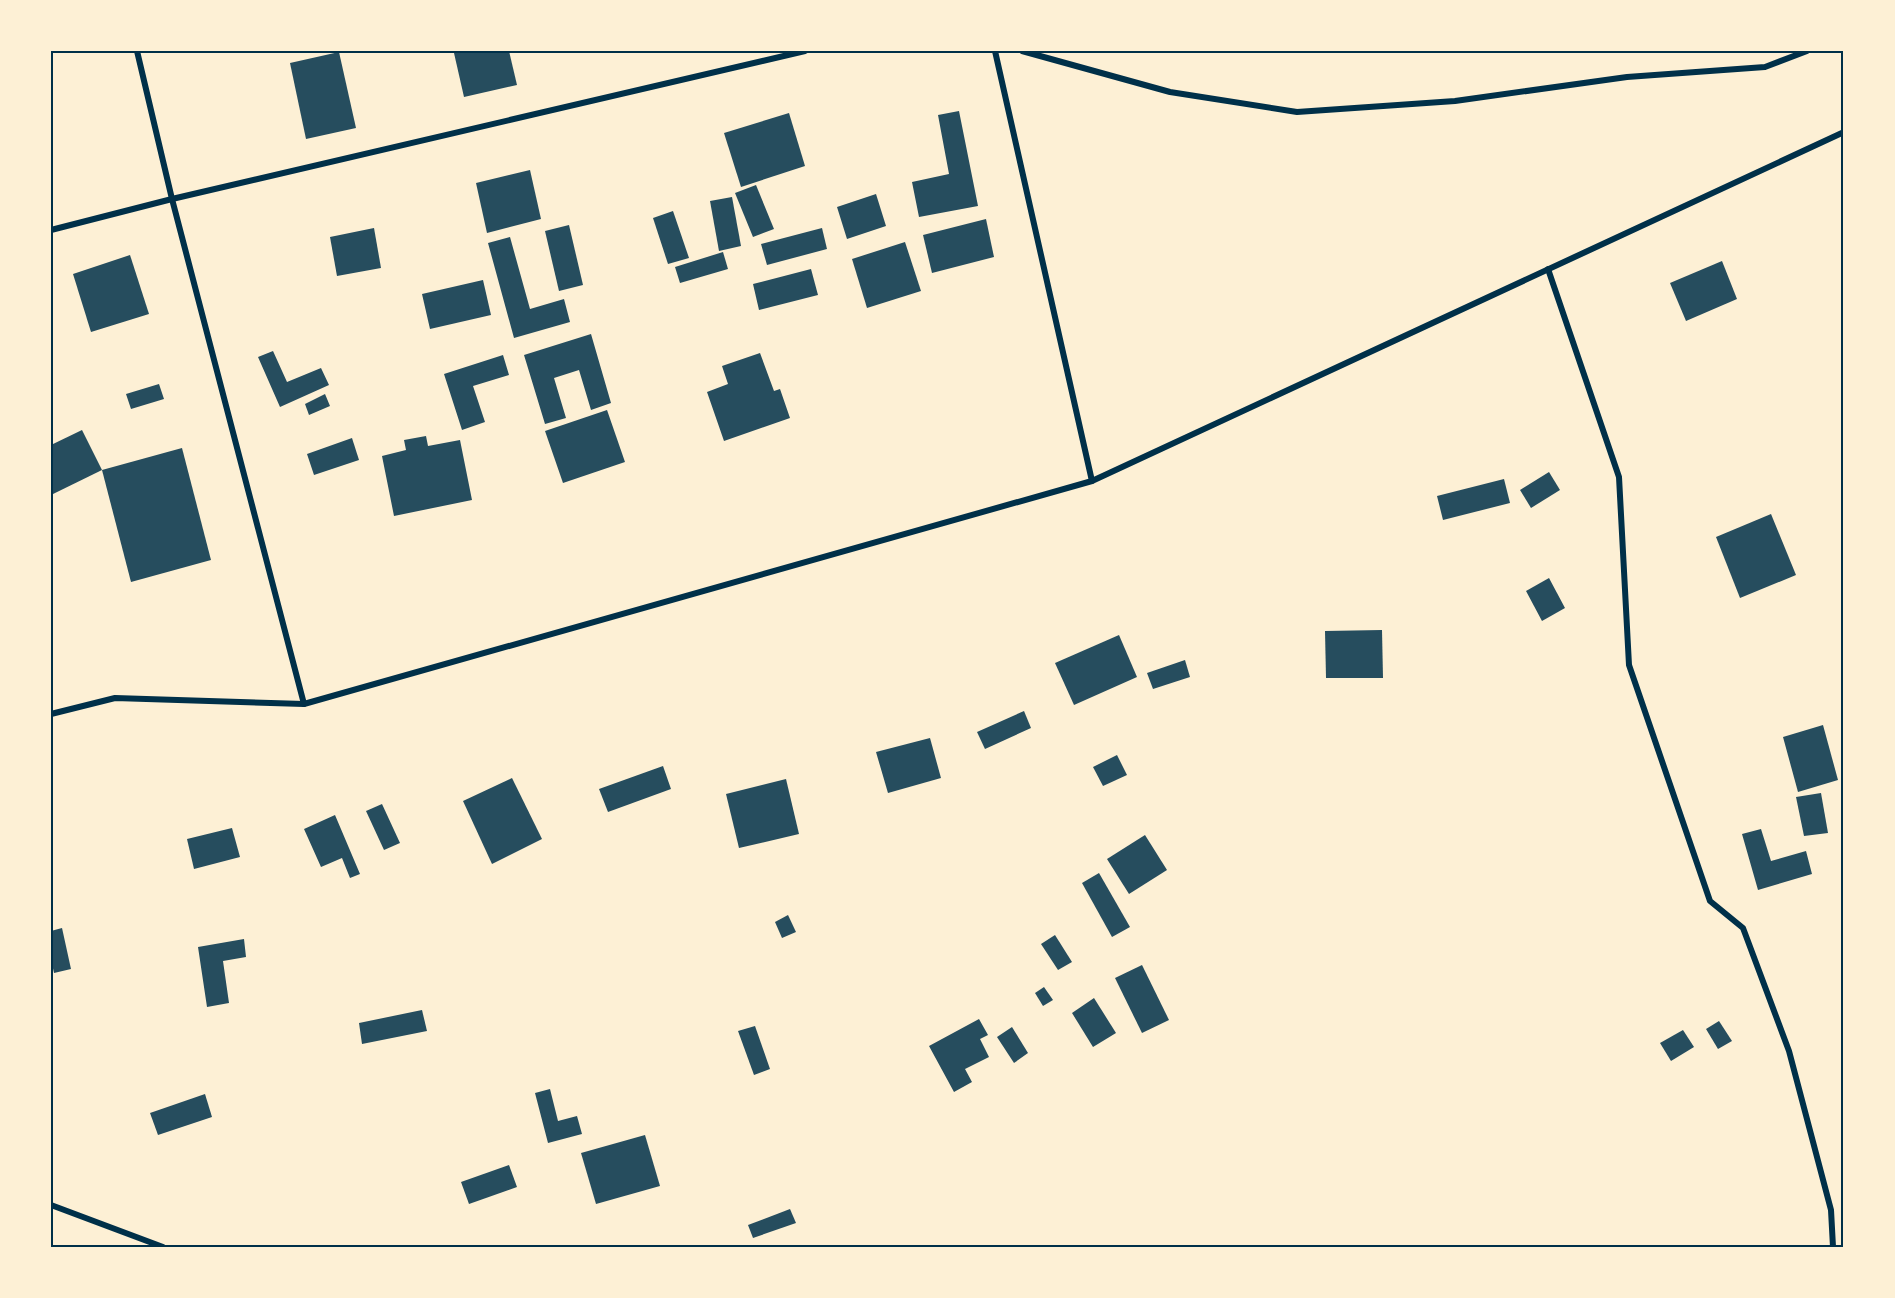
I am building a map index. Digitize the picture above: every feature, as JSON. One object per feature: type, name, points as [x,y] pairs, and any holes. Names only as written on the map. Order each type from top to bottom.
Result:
[{"type":"street","points":[[136,51],[303,704]]},
{"type":"street","points":[[51,230],[172,199],[805,51]]},
{"type":"street","points":[[995,51],[1092,481]]},
{"type":"street","points":[[1022,51],[1170,92],[1297,112],[1455,101],[1627,77],[1765,67],[1807,51]]},
{"type":"street","points":[[51,714],[116,698],[303,704],[1092,481],[1844,132]]},
{"type":"street","points":[[1548,269],[1619,477],[1629,665],[1710,901],[1743,928],[1789,1051],[1831,1210],[1833,1247]]},
{"type":"street","points":[[51,1204],[163,1247]]},
{"type":"building","points":[[509,51],[517,85],[464,97],[454,53]]},
{"type":"building","points":[[339,52],[356,128],[306,139],[290,63]]},
{"type":"building","points":[[959,111],[978,206],[919,217],[912,182],[949,174],[938,115]]},
{"type":"building","points":[[789,113],[805,166],[741,187],[724,133]]},
{"type":"building","points":[[530,170],[541,219],[487,233],[476,183]]},
{"type":"building","points":[[756,185],[774,229],[753,237],[735,193]]},
{"type":"building","points":[[876,194],[886,226],[847,239],[837,207]]},
{"type":"building","points":[[732,197],[741,246],[719,251],[710,201]]},
{"type":"building","points":[[673,211],[689,258],[668,264],[653,218]]},
{"type":"building","points":[[986,219],[994,257],[932,273],[923,235]]},
{"type":"building","points":[[569,225],[583,285],[559,291],[545,231]]},
{"type":"building","points":[[374,228],[381,268],[337,276],[330,237]]},
{"type":"building","points":[[822,228],[827,249],[767,265],[761,244]]},
{"type":"building","points":[[510,237],[530,309],[564,299],[570,322],[514,338],[488,243]]},
{"type":"building","points":[[905,242],[921,291],[867,308],[852,259]]},
{"type":"building","points":[[723,252],[728,269],[680,283],[675,267]]},
{"type":"building","points":[[130,255],[149,314],[91,332],[73,274]]},
{"type":"building","points":[[1722,261],[1737,299],[1686,321],[1670,283]]},
{"type":"building","points":[[811,269],[818,295],[759,310],[753,284]]},
{"type":"building","points":[[483,280],[491,315],[430,329],[422,294]]},
{"type":"building","points":[[591,334],[611,403],[591,410],[579,370],[554,378],[566,418],[545,424],[524,355]]},
{"type":"building","points":[[273,351],[287,382],[321,368],[329,385],[280,407],[258,357]]},
{"type":"building","points":[[760,353],[774,391],[780,389],[790,418],[724,441],[707,392],[728,384],[722,366]]},
{"type":"building","points":[[503,355],[509,375],[473,386],[485,422],[462,430],[444,374]]},
{"type":"building","points":[[159,384],[164,399],[131,409],[126,394]]},
{"type":"building","points":[[325,394],[330,406],[309,415],[305,404]]},
{"type":"building","points":[[607,410],[625,462],[563,483],[545,431]]},
{"type":"building","points":[[82,430],[102,470],[51,495],[51,445]]},
{"type":"building","points":[[426,436],[428,446],[460,440],[472,500],[394,516],[382,456],[406,450],[404,440]]},
{"type":"building","points":[[352,438],[359,460],[314,475],[307,454]]},
{"type":"building","points":[[182,448],[211,560],[131,582],[102,470]]},
{"type":"building","points":[[1549,472],[1560,490],[1531,508],[1520,490]]},
{"type":"building","points":[[1504,479],[1510,503],[1443,520],[1437,496]]},
{"type":"building","points":[[1771,514],[1796,575],[1740,598],[1716,537]]},
{"type":"building","points":[[1549,578],[1565,608],[1542,621],[1526,591]]},
{"type":"building","points":[[1382,630],[1383,678],[1326,678],[1325,631]]},
{"type":"building","points":[[1119,635],[1137,677],[1074,705],[1055,663]]},
{"type":"building","points":[[1185,660],[1190,677],[1153,689],[1147,673]]},
{"type":"building","points":[[1024,711],[1031,728],[985,749],[977,732]]},
{"type":"building","points":[[1823,725],[1838,780],[1798,792],[1783,737]]},
{"type":"building","points":[[930,738],[941,778],[888,793],[876,752]]},
{"type":"building","points":[[1117,755],[1127,775],[1103,786],[1093,767]]},
{"type":"building","points":[[663,766],[671,789],[608,812],[599,789]]},
{"type":"building","points":[[512,778],[542,839],[492,864],[463,801]]},
{"type":"building","points":[[786,779],[799,834],[739,848],[726,794]]},
{"type":"building","points":[[1821,793],[1828,833],[1804,836],[1796,797]]},
{"type":"building","points":[[382,804],[400,843],[384,850],[366,811]]},
{"type":"building","points":[[335,815],[360,874],[350,878],[342,858],[321,867],[304,829]]},
{"type":"building","points":[[232,828],[240,857],[194,869],[187,839]]},
{"type":"building","points":[[1761,829],[1771,861],[1806,851],[1812,874],[1758,890],[1742,834]]},
{"type":"building","points":[[1145,835],[1167,870],[1129,894],[1107,859]]},
{"type":"building","points":[[1099,873],[1130,927],[1112,937],[1082,883]]},
{"type":"building","points":[[788,915],[796,932],[782,938],[775,922]]},
{"type":"building","points":[[62,928],[71,969],[54,973],[51,959],[51,931]]},
{"type":"building","points":[[1055,935],[1072,962],[1058,970],[1041,944]]},
{"type":"building","points":[[244,939],[246,957],[223,961],[229,1003],[207,1007],[198,947]]},
{"type":"building","points":[[1142,965],[1169,1020],[1142,1033],[1115,978]]},
{"type":"building","points":[[1044,987],[1053,1000],[1043,1006],[1035,993]]},
{"type":"building","points":[[1094,998],[1116,1033],[1093,1047],[1072,1013]]},
{"type":"building","points":[[422,1010],[427,1031],[362,1044],[359,1023]]},
{"type":"building","points":[[979,1019],[988,1035],[980,1039],[989,1057],[965,1069],[972,1082],[954,1092],[929,1046]]},
{"type":"building","points":[[1719,1021],[1732,1041],[1718,1049],[1706,1029]]},
{"type":"building","points":[[755,1026],[770,1069],[754,1075],[738,1031]]},
{"type":"building","points":[[1012,1027],[1028,1053],[1014,1063],[997,1037]]},
{"type":"building","points":[[1683,1030],[1694,1047],[1671,1061],[1660,1043]]},
{"type":"building","points":[[550,1089],[558,1121],[577,1116],[582,1134],[548,1143],[535,1093]]},
{"type":"building","points":[[205,1094],[212,1117],[158,1135],[150,1113]]},
{"type":"building","points":[[645,1135],[660,1186],[596,1204],[581,1153]]},
{"type":"building","points":[[509,1165],[517,1187],[469,1204],[461,1182]]},
{"type":"building","points":[[790,1209],[796,1223],[753,1238],[748,1225]]}]
